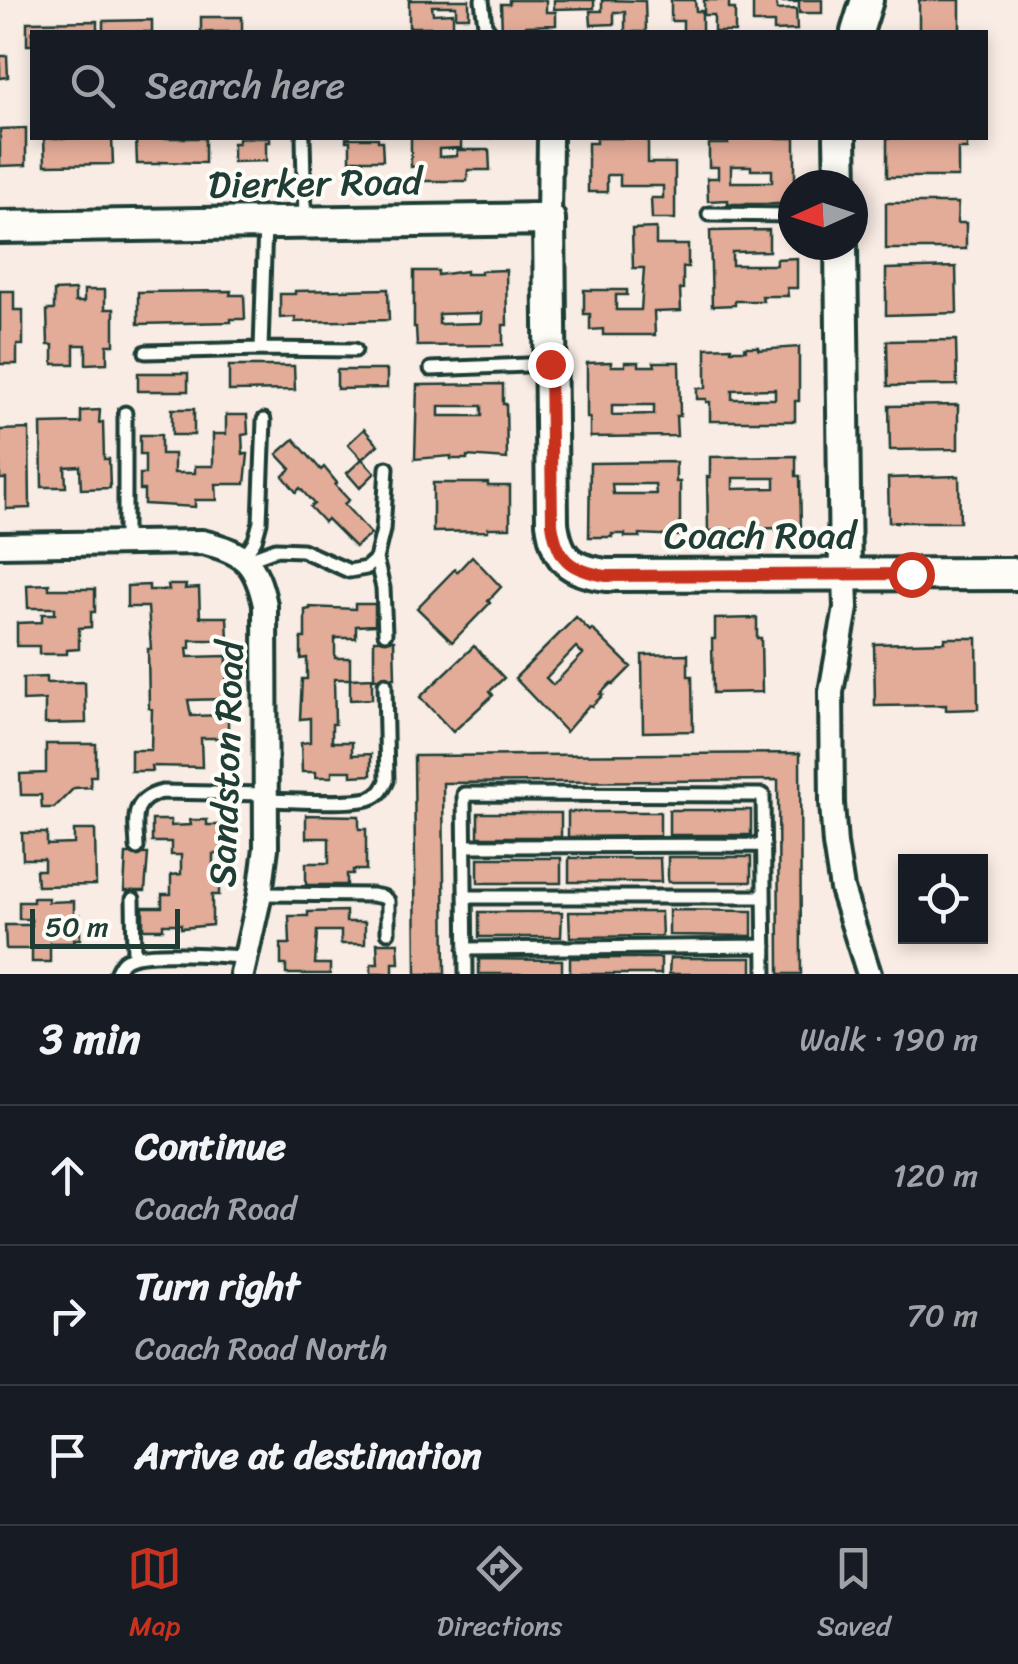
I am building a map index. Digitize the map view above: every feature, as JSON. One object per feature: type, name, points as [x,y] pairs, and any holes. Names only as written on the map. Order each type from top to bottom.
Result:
[{"type":"street","points":[[858,30],[868,0]]},
{"type":"street","points":[[550,140],[550,364]]},
{"type":"street","points":[[840,140],[841,170]]},
{"type":"street","name":"Dierker Road","points":[[0,226],[549,219]]},
{"type":"street","points":[[841,260],[846,608],[831,692],[833,817],[842,889],[868,974]]},
{"type":"street","name":"Coach Road","points":[[550,364],[555,544],[565,561],[584,572],[606,576],[1018,574]]},
{"type":"street","points":[[0,545],[202,542],[225,548],[244,559]]},
{"type":"street","name":"Sandston Road","points":[[243,965],[266,848],[264,605],[260,580],[244,559]]},
{"type":"lane","points":[[482,0],[489,30]]},
{"type":"lane","points":[[304,140],[304,223]]},
{"type":"lane","points":[[709,214],[778,216]]},
{"type":"lane","points":[[262,349],[265,224]]},
{"type":"lane","points":[[146,352],[355,350]]},
{"type":"lane","points":[[431,369],[550,364]]},
{"type":"lane","points":[[125,413],[125,543]]},
{"type":"lane","points":[[244,559],[260,522],[264,420]]},
{"type":"lane","points":[[385,633],[384,588],[376,559],[383,530],[388,468]]},
{"type":"lane","points":[[244,559],[276,550],[302,550],[349,570],[366,568],[376,559]]},
{"type":"lane","points":[[137,848],[139,803],[162,792],[357,800],[382,792],[387,781],[386,684]]},
{"type":"lane","points":[[466,974],[464,794],[763,794],[765,974]]},
{"type":"lane","points":[[465,846],[764,845]]},
{"type":"lane","points":[[260,894],[383,897],[388,901],[388,932]]},
{"type":"lane","points":[[465,897],[764,897]]},
{"type":"lane","points":[[133,899],[134,956]]},
{"type":"lane","points":[[465,949],[764,946]]},
{"type":"lane","points":[[116,974],[124,961],[134,956],[166,954],[243,965]]},
{"type":"building","points":[[409,0],[469,0],[469,17],[456,17],[456,6],[432,6],[433,14],[453,13],[453,30],[409,27]]},
{"type":"building","points":[[509,0],[546,0],[546,12],[556,12],[556,25],[502,30],[501,4],[509,4]]},
{"type":"building","points":[[554,0],[594,0],[594,8],[554,9]]},
{"type":"building","points":[[602,0],[645,1],[646,30],[625,30],[625,12],[614,12],[614,24],[591,25],[590,11],[602,11]]},
{"type":"building","points":[[671,0],[695,0],[696,11],[702,11],[702,30],[683,30],[683,21],[671,21]]},
{"type":"building","points":[[704,0],[729,0],[729,9],[735,9],[735,30],[714,30],[714,15],[704,15]]},
{"type":"building","points":[[753,0],[822,0],[822,13],[799,13],[799,2],[776,2],[777,10],[796,9],[797,30],[774,30],[774,23],[753,23]]},
{"type":"building","points":[[919,0],[960,0],[960,30],[919,30]]},
{"type":"building","points":[[201,17],[242,17],[242,30],[201,30]]},
{"type":"building","points":[[152,20],[152,30],[103,30],[103,21]]},
{"type":"building","points":[[97,21],[97,30],[30,30],[27,45],[27,22]]},
{"type":"building","points":[[0,56],[7,56],[8,77],[0,78]]},
{"type":"building","points":[[26,128],[26,165],[0,166],[0,129]]},
{"type":"building","points":[[44,140],[112,140],[113,164],[45,165]]},
{"type":"building","points":[[136,140],[205,140],[205,163],[137,164]]},
{"type":"building","points":[[270,140],[266,142],[266,161],[233,162],[233,143]]},
{"type":"building","points":[[378,140],[382,141],[383,160],[350,160],[350,141],[346,141]]},
{"type":"building","points":[[411,140],[461,140],[461,148],[439,149],[439,157],[457,156],[457,150],[489,150],[490,170],[468,170],[467,181],[422,181],[422,166],[411,167]]},
{"type":"building","points":[[648,140],[648,163],[675,163],[675,219],[652,219],[651,198],[663,198],[663,186],[620,186],[620,175],[607,175],[607,192],[588,192],[588,143]]},
{"type":"building","points":[[728,140],[795,140],[795,170],[778,170],[778,204],[708,201],[707,178],[718,178],[718,167],[709,167],[709,144],[728,144]],"holes":[[[731,166],[772,170],[772,182],[731,182]]]},
{"type":"building","points":[[887,140],[967,140],[967,149],[958,149],[958,177],[887,177]]},
{"type":"building","points":[[886,203],[958,203],[957,223],[966,223],[966,249],[886,249]]},
{"type":"building","points":[[656,228],[656,245],[688,245],[688,267],[683,267],[680,289],[681,311],[654,312],[655,335],[603,335],[603,329],[590,330],[590,314],[584,314],[584,290],[627,290],[627,295],[616,295],[616,310],[641,310],[644,268],[633,268],[632,229]]},
{"type":"building","points":[[769,230],[769,251],[732,252],[732,265],[776,265],[776,259],[797,260],[797,288],[787,288],[788,296],[762,296],[763,301],[712,306],[710,231]]},
{"type":"building","points":[[956,267],[957,313],[886,315],[886,269]]},
{"type":"building","points":[[506,270],[507,325],[503,325],[503,345],[417,346],[414,271],[438,271],[438,275]],"holes":[[[481,313],[481,323],[439,324],[439,314]]]},
{"type":"building","points":[[388,289],[389,320],[295,322],[295,317],[280,318],[280,294]]},
{"type":"building","points":[[75,290],[75,302],[84,302],[84,290],[105,290],[105,309],[114,309],[114,345],[107,345],[107,363],[86,364],[86,345],[74,345],[74,364],[53,364],[47,310],[54,310],[54,291]]},
{"type":"building","points":[[0,291],[14,291],[14,310],[23,310],[23,345],[17,345],[17,364],[0,364]]},
{"type":"building","points":[[231,291],[230,295],[244,295],[245,319],[138,324],[138,292]]},
{"type":"building","points":[[956,340],[957,385],[888,386],[887,341]]},
{"type":"building","points":[[799,347],[795,421],[710,421],[710,402],[697,399],[697,388],[706,388],[706,348]],"holes":[[[775,389],[775,399],[732,399],[732,390]]]},
{"type":"building","points":[[625,362],[639,362],[639,366],[655,366],[654,362],[679,362],[677,436],[590,437],[587,363],[625,366]],"holes":[[[612,405],[654,405],[654,414],[612,415]]]},
{"type":"building","points":[[229,366],[294,366],[295,390],[229,391]]},
{"type":"building","points":[[337,370],[387,370],[387,388],[337,389]]},
{"type":"building","points":[[138,373],[188,373],[188,391],[138,391]]},
{"type":"building","points":[[503,384],[507,459],[415,459],[417,385]],"holes":[[[439,406],[482,406],[482,416],[439,416]]]},
{"type":"building","points":[[958,405],[958,449],[890,450],[889,406]]},
{"type":"building","points":[[172,409],[194,409],[194,435],[172,435]]},
{"type":"building","points":[[100,410],[110,488],[81,489],[80,466],[65,467],[66,487],[42,487],[41,424],[81,423],[81,411]]},
{"type":"building","points":[[226,415],[247,415],[248,434],[242,435],[243,454],[248,454],[245,484],[216,484],[217,500],[195,500],[195,507],[144,504],[140,474],[145,474],[145,454],[140,454],[140,435],[161,435],[161,454],[174,454],[174,473],[195,473],[195,466],[213,466],[213,434],[226,434]]},
{"type":"building","points":[[29,429],[30,508],[6,509],[6,479],[0,479],[0,430]]},
{"type":"building","points":[[364,429],[378,445],[362,459],[348,444]]},
{"type":"building","points":[[294,439],[337,483],[349,500],[344,504],[371,534],[355,547],[327,519],[324,522],[300,488],[296,492],[283,476],[291,469],[277,454]]},
{"type":"building","points":[[796,456],[801,530],[708,531],[710,457]],"holes":[[[733,478],[775,478],[775,488],[733,489]]]},
{"type":"building","points":[[362,459],[375,473],[360,488],[347,473]]},
{"type":"building","points":[[676,462],[680,536],[589,537],[590,463]],"holes":[[[612,484],[655,484],[656,494],[613,494]]]},
{"type":"building","points":[[959,476],[960,522],[889,522],[888,478]]},
{"type":"building","points":[[433,483],[510,486],[510,528],[433,532]]},
{"type":"building","points":[[472,556],[501,587],[452,642],[417,608]]},
{"type":"building","points":[[49,584],[49,589],[95,589],[91,627],[79,628],[79,649],[67,650],[67,654],[39,654],[39,646],[17,646],[17,623],[42,622],[42,614],[55,614],[55,608],[28,608],[27,585]]},
{"type":"building","points":[[149,585],[149,590],[169,590],[168,585],[199,588],[200,617],[227,617],[228,640],[190,640],[187,648],[188,657],[227,656],[226,699],[188,700],[191,716],[228,715],[228,738],[201,738],[202,767],[151,766],[152,771],[131,771],[131,750],[151,750],[151,649],[148,607],[127,607],[127,586]]},
{"type":"building","points":[[355,604],[375,604],[375,625],[356,626],[356,638],[335,638],[335,658],[350,658],[350,679],[334,679],[332,742],[352,742],[352,755],[371,754],[371,775],[351,776],[351,771],[332,771],[332,777],[316,777],[316,772],[302,772],[301,743],[310,742],[310,718],[300,719],[302,679],[307,679],[307,658],[301,659],[305,610],[355,609]]},
{"type":"building","points":[[576,617],[631,667],[566,732],[515,678]],"holes":[[[576,647],[583,654],[553,685],[546,678]]]},
{"type":"building","points":[[757,618],[762,692],[713,693],[715,619]]},
{"type":"building","points":[[945,638],[977,638],[978,709],[946,710],[946,705],[875,706],[874,644],[945,642]]},
{"type":"building","points":[[374,640],[394,640],[395,678],[374,679]]},
{"type":"building","points":[[474,646],[504,678],[490,691],[493,695],[453,732],[420,697]]},
{"type":"building","points":[[688,654],[693,731],[643,732],[642,655]]},
{"type":"building","points":[[46,677],[46,683],[85,682],[86,723],[45,724],[45,700],[23,701],[23,678]]},
{"type":"building","points":[[372,678],[372,699],[350,700],[350,679]]},
{"type":"building","points":[[46,744],[96,744],[96,776],[90,776],[91,787],[74,788],[54,808],[42,808],[41,795],[21,795],[20,774],[46,773]]},
{"type":"building","points":[[800,753],[801,974],[779,974],[778,780],[443,783],[445,974],[416,974],[414,756]]},
{"type":"building","points":[[669,810],[751,810],[751,835],[669,835]]},
{"type":"building","points":[[568,812],[660,812],[660,836],[568,837]]},
{"type":"building","points":[[478,813],[561,813],[561,837],[478,837]]},
{"type":"building","points":[[306,815],[359,816],[359,829],[366,829],[366,870],[347,874],[347,885],[306,885],[306,863],[329,863],[329,838],[306,838]]},
{"type":"building","points":[[152,820],[171,820],[171,826],[191,825],[190,820],[221,825],[221,854],[213,854],[213,874],[219,874],[219,895],[212,895],[212,925],[181,928],[181,924],[163,924],[163,929],[143,929],[143,907],[162,907],[162,894],[171,894],[171,875],[181,874],[181,855],[171,855],[171,842],[152,842]]},
{"type":"building","points":[[74,830],[95,830],[96,885],[37,886],[36,870],[44,870],[44,859],[23,859],[22,833],[47,833],[47,845],[74,844]]},
{"type":"building","points":[[126,854],[148,854],[145,891],[124,891]]},
{"type":"building","points":[[668,857],[751,857],[751,882],[668,882]]},
{"type":"building","points":[[478,858],[561,858],[561,883],[478,883]]},
{"type":"building","points":[[569,858],[660,858],[661,882],[569,882]]},
{"type":"building","points":[[33,898],[74,901],[74,915],[80,915],[80,939],[74,939],[75,943],[50,943],[50,962],[32,962],[32,949],[6,949],[5,925],[32,925],[31,919],[19,919],[19,902],[33,902]]},
{"type":"building","points":[[669,910],[752,911],[752,936],[669,935]]},
{"type":"building","points":[[346,911],[346,922],[365,922],[365,944],[341,944],[341,931],[317,931],[315,964],[330,964],[330,974],[286,974],[286,965],[281,965],[281,944],[290,944],[289,916]]},
{"type":"building","points":[[479,912],[562,912],[561,937],[479,937]]},
{"type":"building","points":[[569,912],[661,912],[662,936],[570,937]]},
{"type":"building","points":[[377,943],[398,943],[399,963],[393,963],[393,974],[371,974],[371,964],[378,964]]},
{"type":"building","points":[[570,958],[661,958],[661,974],[570,974]]},
{"type":"building","points":[[670,958],[752,958],[752,974],[669,974]]},
{"type":"building","points":[[479,959],[562,960],[562,974],[479,974]]},
{"type":"route","points":[[550,364],[552,523],[555,544],[565,561],[584,572],[606,576],[911,574]]}]
